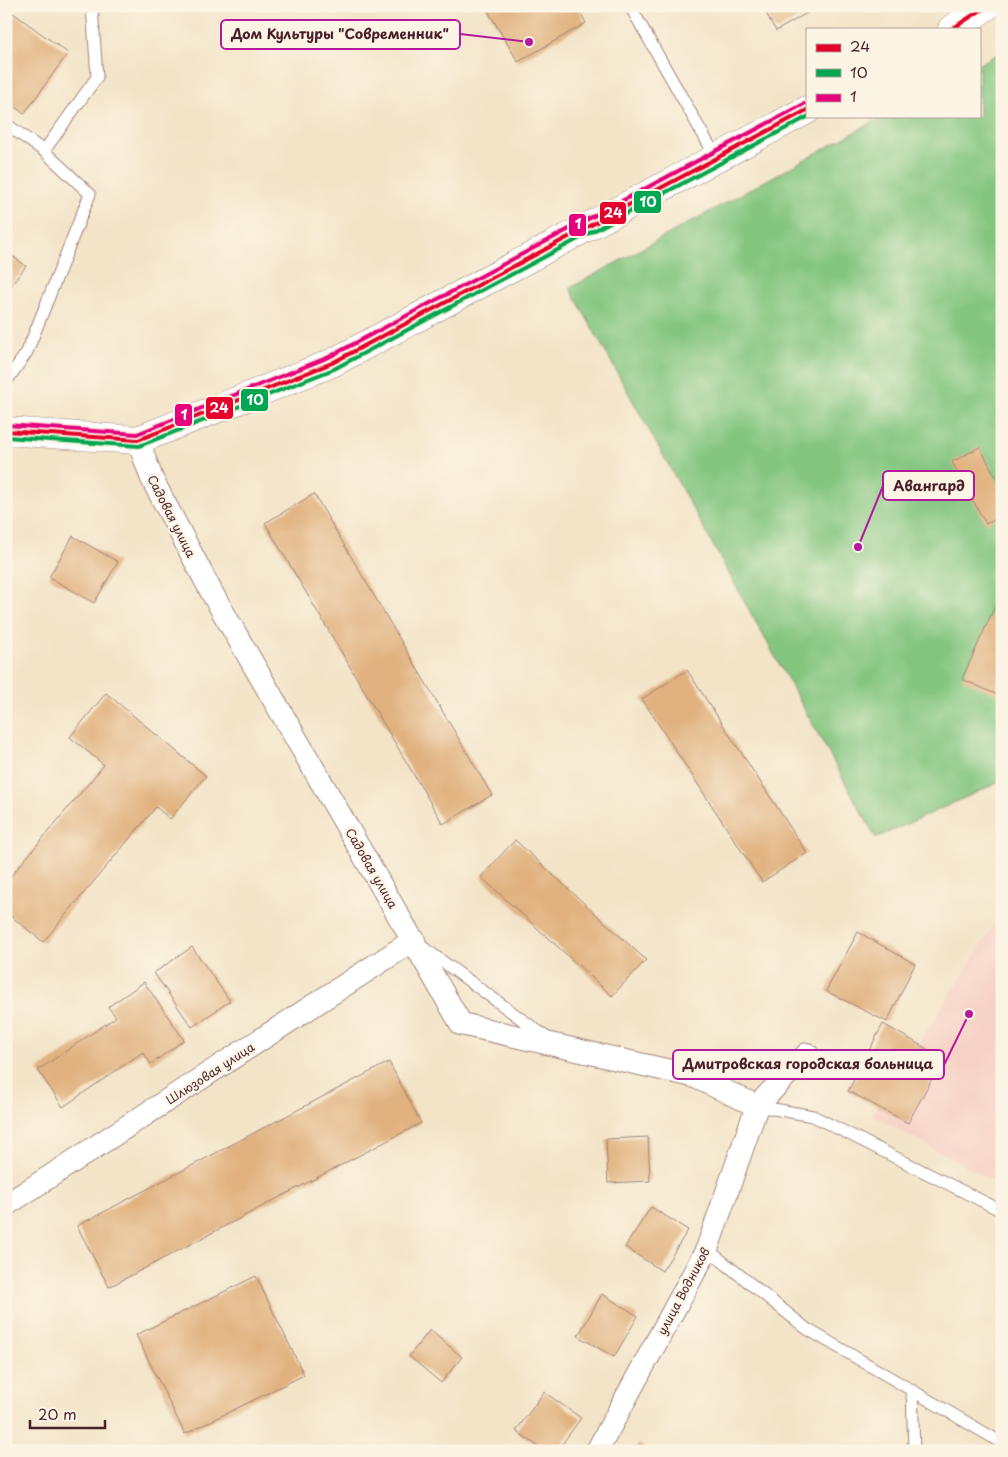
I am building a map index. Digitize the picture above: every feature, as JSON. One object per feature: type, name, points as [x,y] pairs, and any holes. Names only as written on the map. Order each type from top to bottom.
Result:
[{"type":"main road","points":[[954,28],[987,6]]},
{"type":"main road","points":[[6,431],[138,440],[332,363],[806,111]]},
{"type":"street","name":"Садовая улица","points":[[138,440],[152,479],[186,546],[461,1024],[693,1076],[757,1106]]},
{"type":"street","name":"Шлюзовая улица","points":[[6,1205],[414,940]]},
{"type":"street","name":"улица Водников","points":[[597,1451],[707,1249],[757,1106],[807,1054]]},
{"type":"lane","points":[[44,152],[97,77],[92,6]]},
{"type":"lane","points":[[630,6],[717,159]]},
{"type":"lane","points":[[6,124],[44,152],[90,194],[27,352],[6,382]]},
{"type":"lane","points":[[414,940],[557,1046]]},
{"type":"lane","points":[[757,1106],[813,1116],[1002,1211]]},
{"type":"lane","points":[[707,1249],[807,1328],[1002,1443]]},
{"type":"lane","points":[[912,1390],[914,1451]]},
{"type":"shaded area","points":[[1002,914],[1002,1186],[872,1115]]},
{"type":"green space","points":[[1002,52],[1002,781],[876,838],[570,288],[880,118],[980,118],[980,63]]},
{"type":"building","points":[[485,6],[577,6],[586,23],[518,62]]},
{"type":"building","points":[[762,6],[819,6],[776,31]]},
{"type":"building","points":[[13,13],[68,53],[24,114],[6,100],[6,22]]},
{"type":"building","points":[[6,251],[26,266],[6,292]]},
{"type":"building","points":[[980,447],[1002,489],[1002,516],[986,524],[952,462]]},
{"type":"building","points":[[314,494],[492,795],[443,824],[265,523]]},
{"type":"building","points":[[73,536],[118,562],[94,603],[49,577]]},
{"type":"building","points":[[1002,591],[1002,697],[962,679]]},
{"type":"building","points":[[687,670],[807,853],[762,882],[642,699]]},
{"type":"building","points":[[106,693],[206,776],[170,819],[156,807],[43,942],[6,912],[6,882],[104,765],[70,737]]},
{"type":"building","points":[[515,840],[646,960],[612,996],[481,877]]},
{"type":"building","points":[[858,932],[915,964],[887,1022],[826,991]]},
{"type":"building","points":[[192,947],[230,1001],[192,1027],[154,973]]},
{"type":"building","points":[[144,982],[184,1040],[151,1064],[143,1052],[63,1107],[38,1070],[116,1017],[108,1007]]},
{"type":"building","points":[[883,1024],[943,1058],[908,1123],[848,1091]]},
{"type":"building","points":[[389,1062],[421,1123],[109,1287],[77,1226]]},
{"type":"building","points":[[648,1137],[650,1181],[608,1183],[606,1139]]},
{"type":"building","points":[[651,1207],[688,1230],[662,1271],[625,1247]]},
{"type":"building","points":[[256,1276],[304,1375],[185,1434],[136,1335]]},
{"type":"building","points":[[602,1294],[638,1316],[614,1357],[578,1336]]},
{"type":"building","points":[[430,1330],[462,1357],[441,1383],[409,1356]]},
{"type":"building","points":[[544,1392],[581,1418],[557,1451],[545,1451],[516,1431]]},
{"type":"building","points":[[639,1444],[650,1451],[635,1451]]},
{"type":"transit line","name":"24","points":[[954,28],[987,6]]},
{"type":"transit line","name":"1","points":[[6,425],[137,434],[329,357],[804,104]]},
{"type":"transit line","name":"24","points":[[6,431],[138,440],[332,363],[806,111]]},
{"type":"transit line","name":"10","points":[[6,437],[139,446],[334,369],[806,118]]},
{"type":"place","name":"Дом Культуры \"Современник\"","points":[[529,42]]},
{"type":"place","name":"Авангард","points":[[858,547]]},
{"type":"place","name":"Дмитровская городская больница","points":[[969,1014]]}]
